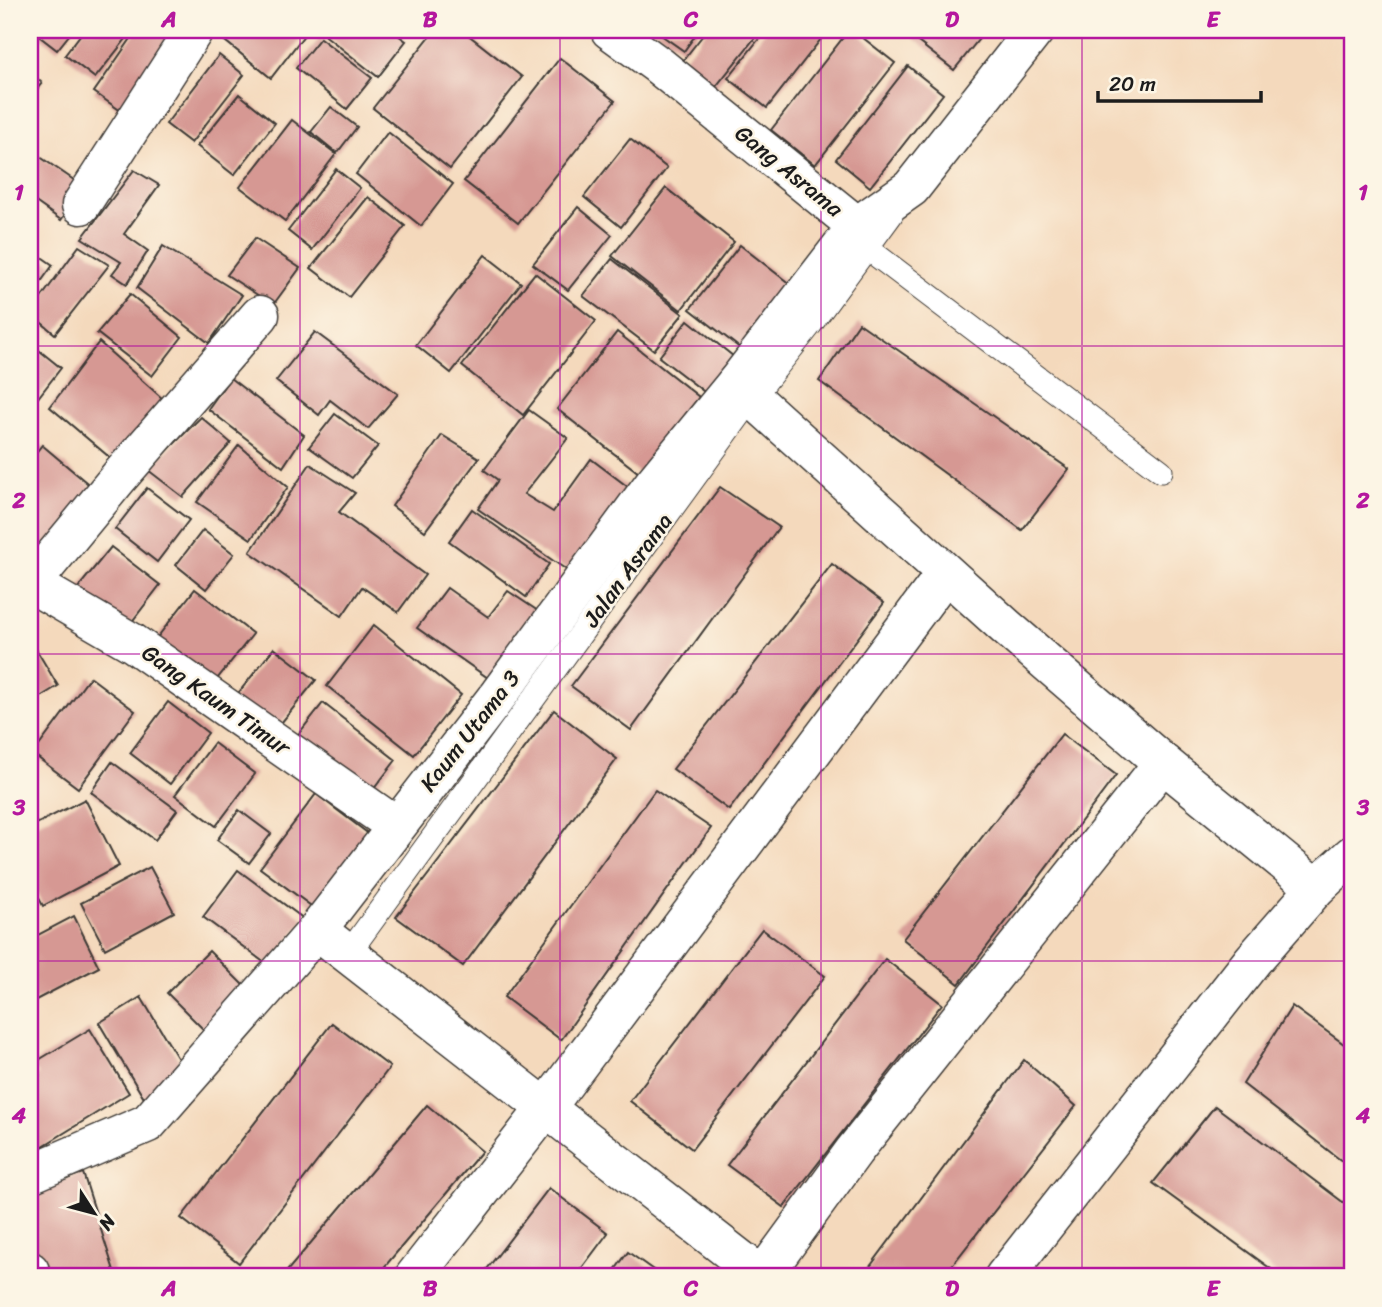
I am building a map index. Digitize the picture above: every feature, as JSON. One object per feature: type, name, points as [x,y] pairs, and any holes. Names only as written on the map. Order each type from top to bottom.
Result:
[{"type":"street","points":[[80,205],[194,30]]},
{"type":"street","name":"Gang Asrama","points":[[610,30],[658,65],[858,236],[911,188],[1035,30]]},
{"type":"street","name":"Kaum Utama 3","points":[[30,1174],[148,1123],[317,930],[499,694],[654,484],[745,390],[858,236]]},
{"type":"street","points":[[30,583],[260,315]]},
{"type":"street","points":[[745,390],[945,574],[1163,763],[1316,888]]},
{"type":"street","points":[[414,1277],[547,1108],[945,574]]},
{"type":"street","name":"Gang Kaum Timur","points":[[30,583],[134,643],[396,826]]},
{"type":"street","points":[[317,930],[762,1277],[854,1151],[1163,763]]},
{"type":"street","points":[[1004,1277],[1252,960],[1316,888],[1352,855]]},
{"type":"street","points":[[30,1271],[31,1277]]},
{"type":"lane","points":[[858,236],[1161,471]]},
{"type":"lane","name":"Jalan Asrama","points":[[348,954],[745,390]]},
{"type":"building","points":[[31,30],[73,30],[57,50]]},
{"type":"building","points":[[84,30],[133,30],[95,78],[65,55]]},
{"type":"building","points":[[137,30],[177,30],[128,116],[94,92]]},
{"type":"building","points":[[226,30],[308,30],[271,78],[220,37]]},
{"type":"building","points":[[325,30],[391,30],[406,41],[378,77],[322,33]]},
{"type":"building","points":[[435,30],[462,30],[522,77],[450,169],[373,108]]},
{"type":"building","points":[[654,30],[699,30],[684,51]]},
{"type":"building","points":[[707,30],[761,30],[710,94],[677,68]]},
{"type":"building","points":[[766,30],[828,30],[767,108],[728,78]]},
{"type":"building","points":[[849,30],[853,30],[895,63],[815,165],[771,130]]},
{"type":"building","points":[[919,30],[986,30],[954,70],[913,38]]},
{"type":"building","points":[[320,38],[372,78],[347,109],[296,68]]},
{"type":"building","points":[[219,55],[244,75],[191,143],[166,124]]},
{"type":"building","points":[[560,58],[615,101],[518,223],[464,181]]},
{"type":"building","points":[[908,66],[943,94],[870,187],[836,159]]},
{"type":"building","points":[[30,72],[42,83],[30,97]]},
{"type":"building","points":[[239,94],[275,123],[234,175],[197,146]]},
{"type":"building","points":[[331,107],[357,127],[337,153],[311,132]]},
{"type":"building","points":[[292,120],[336,154],[285,221],[240,187]]},
{"type":"building","points":[[388,132],[453,184],[421,226],[356,174]]},
{"type":"building","points":[[630,139],[667,168],[621,227],[584,197]]},
{"type":"building","points":[[30,150],[84,187],[61,220],[30,198]]},
{"type":"building","points":[[336,169],[360,188],[312,250],[288,231]]},
{"type":"building","points":[[134,170],[159,185],[124,234],[148,251],[127,284],[112,274],[121,262],[82,238]]},
{"type":"building","points":[[666,188],[734,242],[681,310],[612,256]]},
{"type":"building","points":[[368,197],[405,226],[349,297],[311,268]]},
{"type":"building","points":[[578,207],[612,235],[568,290],[533,264]]},
{"type":"building","points":[[255,238],[300,268],[273,305],[227,275]]},
{"type":"building","points":[[740,245],[795,288],[745,352],[690,309]]},
{"type":"building","points":[[79,246],[109,265],[55,334],[30,313]]},
{"type":"building","points":[[163,246],[242,295],[209,343],[137,288]]},
{"type":"building","points":[[30,249],[53,265],[30,297]]},
{"type":"building","points":[[485,255],[521,283],[451,373],[416,345]]},
{"type":"building","points":[[612,259],[683,314],[654,350],[583,296]]},
{"type":"building","points":[[535,273],[596,321],[523,415],[462,366]]},
{"type":"building","points":[[130,294],[182,337],[152,376],[97,333]]},
{"type":"building","points":[[688,320],[739,361],[711,397],[659,357]]},
{"type":"building","points":[[859,323],[1069,469],[1022,530],[819,381]]},
{"type":"building","points":[[315,332],[398,394],[368,429],[330,400],[319,415],[276,381]]},
{"type":"building","points":[[617,332],[699,397],[639,473],[557,409]]},
{"type":"building","points":[[99,342],[163,399],[114,461],[50,407]]},
{"type":"building","points":[[30,343],[61,368],[30,408]]},
{"type":"building","points":[[230,378],[304,435],[283,467],[208,409]]},
{"type":"building","points":[[529,410],[568,438],[524,494],[553,512],[591,459],[636,493],[574,575],[478,509],[498,480],[484,470]]},
{"type":"building","points":[[335,414],[378,446],[352,478],[309,447]]},
{"type":"building","points":[[201,417],[231,443],[183,497],[148,470]]},
{"type":"building","points":[[442,435],[479,458],[425,531],[392,506]]},
{"type":"building","points":[[42,445],[93,488],[30,572],[30,460]]},
{"type":"building","points":[[239,445],[288,487],[251,539],[197,502]]},
{"type":"building","points":[[310,464],[355,493],[339,512],[425,575],[398,612],[362,587],[342,616],[250,552]]},
{"type":"building","points":[[720,487],[779,527],[631,730],[571,686]]},
{"type":"building","points":[[147,488],[189,520],[157,562],[115,529]]},
{"type":"building","points":[[472,509],[549,564],[526,597],[449,541]]},
{"type":"building","points":[[203,530],[234,554],[206,589],[176,565]]},
{"type":"building","points":[[111,547],[160,585],[127,628],[77,589]]},
{"type":"building","points":[[832,564],[884,603],[729,810],[673,769]]},
{"type":"building","points":[[447,588],[488,617],[508,591],[541,613],[491,680],[417,628]]},
{"type":"building","points":[[195,589],[253,634],[213,684],[156,639]]},
{"type":"building","points":[[374,625],[461,695],[414,755],[327,686]]},
{"type":"building","points":[[30,639],[58,686],[30,703]]},
{"type":"building","points":[[274,648],[316,680],[273,733],[232,701]]},
{"type":"building","points":[[90,677],[135,711],[78,788],[33,754]]},
{"type":"building","points":[[168,702],[208,733],[170,784],[130,753]]},
{"type":"building","points":[[323,703],[396,760],[366,799],[293,741]]},
{"type":"building","points":[[554,710],[617,759],[463,966],[396,917]]},
{"type":"building","points":[[1062,734],[1116,775],[959,984],[903,939]]},
{"type":"building","points":[[214,743],[255,774],[216,826],[175,795]]},
{"type":"building","points":[[112,762],[177,810],[155,840],[91,792]]},
{"type":"building","points":[[655,790],[711,828],[561,1040],[504,997]]},
{"type":"building","points":[[316,794],[370,835],[314,908],[260,868]]},
{"type":"building","points":[[85,799],[119,866],[43,906],[30,881],[30,827]]},
{"type":"building","points":[[239,810],[271,834],[249,863],[217,840]]},
{"type":"building","points":[[150,867],[174,912],[105,949],[81,903]]},
{"type":"building","points":[[238,870],[304,919],[269,966],[203,917]]},
{"type":"building","points":[[74,916],[99,967],[30,1003],[30,939]]},
{"type":"building","points":[[762,929],[825,976],[692,1149],[630,1101]]},
{"type":"building","points":[[209,951],[252,994],[210,1036],[167,993]]},
{"type":"building","points":[[885,959],[942,1004],[784,1207],[727,1165]]},
{"type":"building","points":[[141,997],[187,1074],[145,1100],[99,1023]]},
{"type":"building","points":[[1292,1006],[1352,1050],[1352,1169],[1243,1084]]},
{"type":"building","points":[[332,1023],[390,1067],[239,1263],[181,1218]]},
{"type":"building","points":[[90,1029],[129,1093],[30,1154],[30,1080],[39,1075],[32,1064]]},
{"type":"building","points":[[1024,1060],[1076,1106],[943,1277],[873,1277],[866,1272]]},
{"type":"building","points":[[427,1105],[482,1151],[376,1277],[282,1277]]},
{"type":"building","points":[[1215,1106],[1352,1209],[1352,1277],[1282,1277],[1153,1183]]},
{"type":"building","points":[[83,1173],[116,1277],[38,1277],[30,1252],[30,1191]]},
{"type":"building","points":[[549,1188],[608,1233],[575,1277],[481,1277]]},
{"type":"building","points":[[628,1252],[663,1277],[610,1277]]}]
